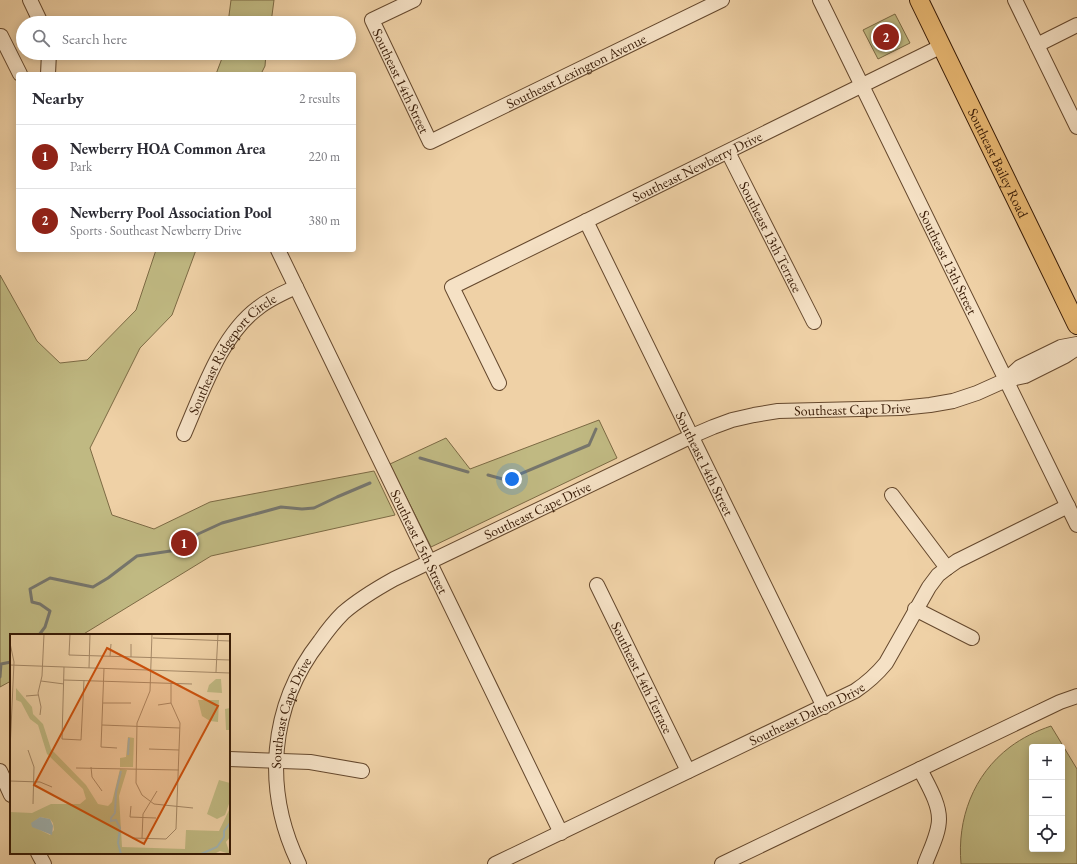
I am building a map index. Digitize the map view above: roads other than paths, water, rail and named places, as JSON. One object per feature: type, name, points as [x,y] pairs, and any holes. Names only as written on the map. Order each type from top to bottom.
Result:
[{"type":"main road","name":"Southeast Bailey Road","points":[[919,0],[1077,324]]},
{"type":"street","points":[[30,0],[38,16]]},
{"type":"street","name":"Southeast 14th Street","points":[[414,0],[372,20],[430,142]]},
{"type":"street","name":"Southeast Lexington Avenue","points":[[430,142],[722,0]]},
{"type":"street","name":"Southeast 13th Street","points":[[820,0],[1077,525]]},
{"type":"street","points":[[1015,0],[1077,127]]},
{"type":"street","points":[[1037,45],[1077,25]]},
{"type":"street","points":[[0,37],[1,36],[19,72]]},
{"type":"street","name":"Southeast Newberry Drive","points":[[499,383],[452,287],[942,46]]},
{"type":"street","points":[[48,72],[49,60]]},
{"type":"street","name":"Southeast 13th Terrace","points":[[728,152],[814,322]]},
{"type":"street","name":"Southeast 14th Street","points":[[586,221],[824,706]]},
{"type":"street","name":"Southeast 15th Street","points":[[279,252],[561,832]]},
{"type":"street","name":"Southeast Ridgeport Circle","points":[[184,434],[216,361],[226,343],[237,328],[257,308],[296,287]]},
{"type":"street","name":"Southeast Cape Drive","points":[[1006,380],[1020,367],[1060,347],[1077,344]]},
{"type":"street","name":"Southeast Cape Drive","points":[[299,864],[287,836],[277,791],[275,761],[283,712],[299,671],[310,652],[342,614],[359,600],[382,585],[713,426],[732,420],[772,412],[901,408],[953,401],[977,393],[1006,380],[1025,376],[1065,356],[1077,348]]},
{"type":"street","points":[[892,495],[947,568]]},
{"type":"street","name":"Southeast Dalton Drive","points":[[495,864],[855,691],[867,683],[886,663],[928,587],[938,575],[957,561],[1068,506]]},
{"type":"street","name":"Southeast 14th Terrace","points":[[597,585],[688,771]]},
{"type":"street","points":[[916,609],[972,638]]},
{"type":"street","points":[[722,864],[1060,702],[1077,696]]},
{"type":"street","points":[[230,760],[310,762],[362,771]]},
{"type":"street","points":[[920,769],[936,804],[939,819],[926,864]]},
{"type":"street","points":[[0,771],[10,793]]},
{"type":"street","points":[[39,854],[44,864]]},
{"type":"waterway","points":[[488,475],[506,480],[589,445],[596,429]]},
{"type":"waterway","points":[[420,458],[468,472]]},
{"type":"waterway","points":[[40,634],[45,627],[50,611],[40,604],[32,602],[30,589],[50,578],[93,587],[108,578],[137,556],[177,550],[198,534],[222,523],[281,507],[302,509],[314,508],[370,483]]},
{"type":"waterway","points":[[0,677],[1,664],[10,662]]},
{"type":"place","name":"Newberry Pool Association Pool","points":[[886,37]]},
{"type":"place","name":"Newberry HOA Common Area","points":[[184,543]]}]
